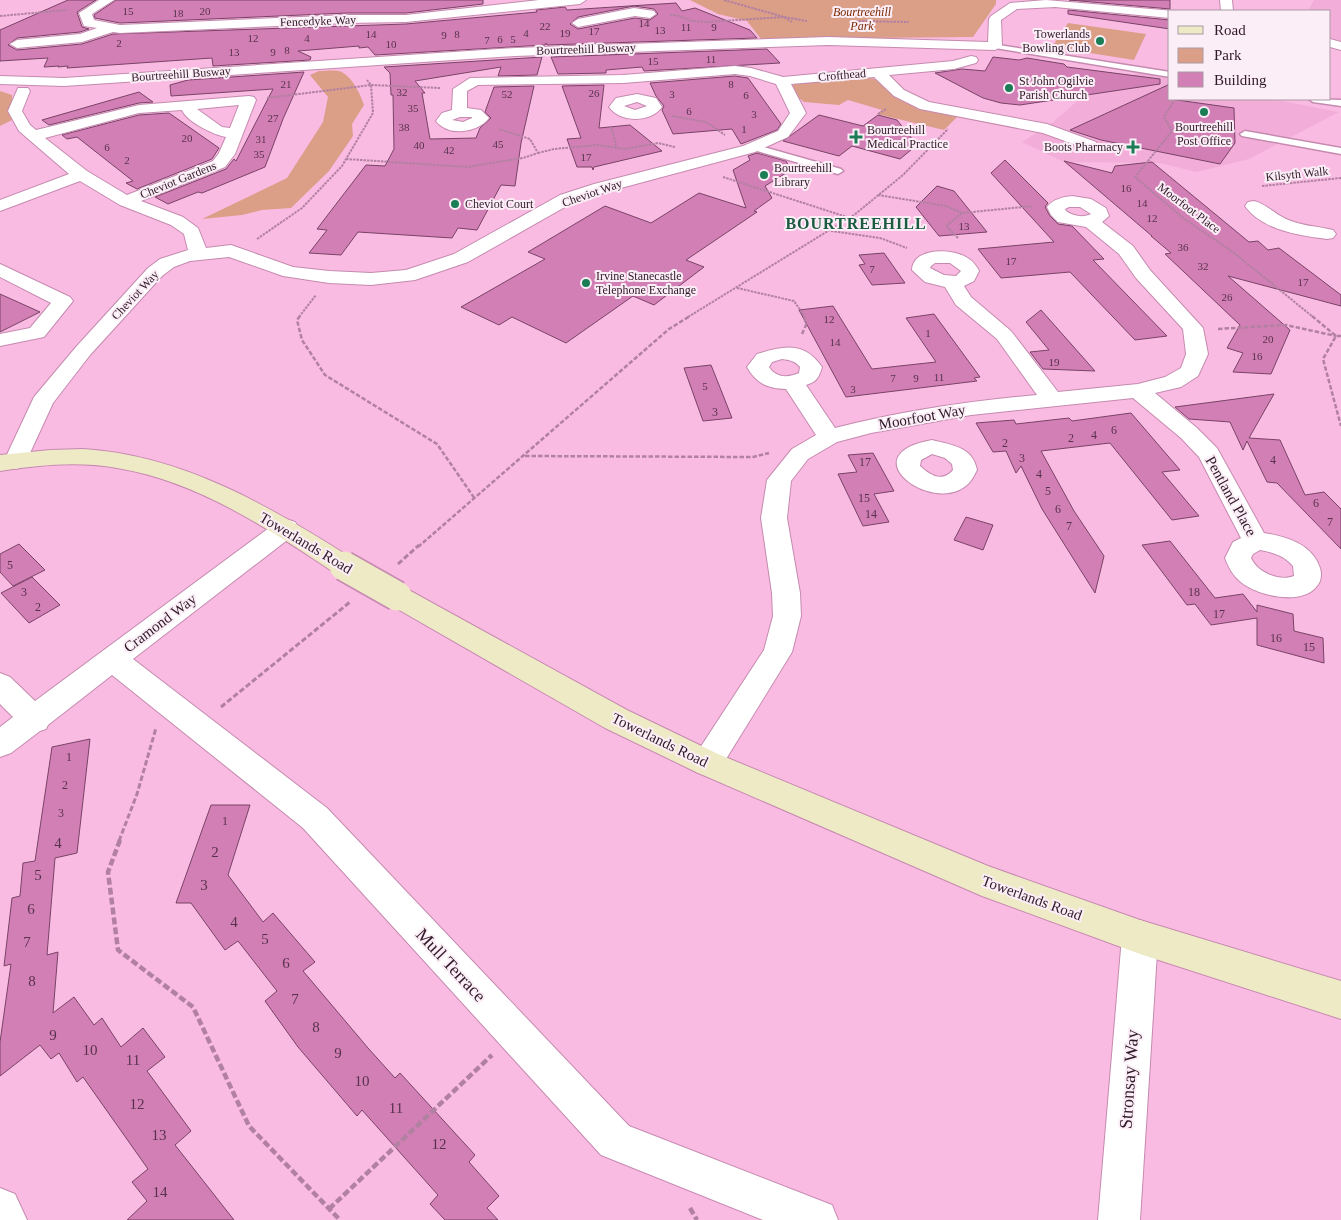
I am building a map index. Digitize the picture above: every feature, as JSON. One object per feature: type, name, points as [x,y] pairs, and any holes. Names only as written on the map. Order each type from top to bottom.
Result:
[{"type":"street","name":"Fencedyke Way","points":[[103,2],[86,13],[88,23],[120,29],[347,19],[412,23],[580,0]]},
{"type":"street","points":[[995,46],[996,19],[1014,6],[1056,2],[1168,14]]},
{"type":"street","points":[[578,23],[627,10],[650,14]]},
{"type":"street","points":[[228,41],[234,25]]},
{"type":"street","points":[[17,44],[82,38],[111,28]]},
{"type":"street","name":"Bourtreehill Busway","points":[[0,80],[64,82],[515,52],[828,41],[995,46]]},
{"type":"street","name":"Crofthead","points":[[782,81],[954,65],[971,60]]},
{"type":"street","points":[[474,124],[479,121],[479,115],[471,112],[459,112],[460,89],[475,81],[623,79],[735,70],[751,72],[782,81]]},
{"type":"street","points":[[878,72],[899,93],[925,106],[1046,129],[1090,144]]},
{"type":"street","points":[[623,79],[631,99],[650,101],[654,104],[651,110]]},
{"type":"street","name":"Cheviot Way","points":[[8,462],[42,402],[83,350],[155,272],[167,263],[198,253],[231,251],[290,272],[329,277],[371,279],[408,276],[461,258],[566,199],[600,188],[752,148],[783,134],[798,113],[782,81]]},
{"type":"street","name":"Cheviot Gardens","points":[[23,91],[15,111],[24,128],[81,175],[126,200],[219,164],[227,154],[249,100]]},
{"type":"street","points":[[34,136],[139,109],[249,100]]},
{"type":"street","points":[[189,104],[190,112],[218,131],[236,133]]},
{"type":"street","points":[[0,206],[81,175]]},
{"type":"street","points":[[126,200],[177,221],[192,232],[198,253]]},
{"type":"street","points":[[1254,206],[1267,217],[1285,227],[1336,235]]},
{"type":"street","points":[[1056,207],[1059,214],[1064,218],[1081,222],[1090,221],[1126,250],[1143,274],[1193,328]]},
{"type":"street","points":[[940,257],[957,259],[964,263],[970,271],[966,278],[952,282],[936,280],[924,274],[921,266],[927,259],[940,257]]},
{"type":"street","points":[[0,270],[63,301],[37,333],[0,340]]},
{"type":"street","points":[[952,282],[963,301],[1004,335],[1052,400]]},
{"type":"street","name":"Moorfoot Way","points":[[707,763],[778,652],[787,616],[786,593],[774,518],[779,480],[800,454],[828,437],[906,420],[971,408],[1138,391],[1173,382],[1190,371],[1197,354],[1193,328]]},
{"type":"street","points":[[790,353],[802,357],[811,367],[808,376],[793,383],[784,383],[766,378],[761,374],[758,367],[764,358],[770,354],[790,353]]},
{"type":"street","points":[[793,383],[828,437]]},
{"type":"street","name":"Pentland Place","points":[[1138,391],[1189,433],[1209,454],[1256,541]]},
{"type":"street","points":[[906,420],[923,448]]},
{"type":"street","name":"Towerlands Road","points":[[8,462],[62,457],[132,462],[199,484],[286,528],[344,566],[396,582],[616,719],[707,763],[982,880],[1140,937],[1341,1000]]},
{"type":"street","name":"Cramond Way","points":[[0,744],[286,528]]},
{"type":"street","name":"Mull Terrace","points":[[112,659],[315,818],[615,1141],[817,1220]]},
{"type":"street","points":[[0,686],[34,720]]},
{"type":"street","name":"Stronsay Way","points":[[1119,1220],[1140,937]]},
{"type":"street","points":[[0,1209],[6,1220]]},
{"type":"lane","name":"Bourtreehill Busway","points":[[995,46],[1168,75]]},
{"type":"lane","points":[[1320,100],[1341,103]]},
{"type":"lane","points":[[1246,134],[1341,151]]},
{"type":"lane","points":[[752,148],[838,172]]},
{"type":"path","points":[[650,14],[676,15],[692,21],[706,22],[784,17]]},
{"type":"path","points":[[274,228],[302,208],[346,160],[373,113],[371,85],[352,63]]},
{"type":"path","points":[[249,100],[371,85],[460,89]]},
{"type":"path","name":"Moorfoot Place","points":[[1174,100],[1164,117],[1172,130],[1135,177],[1183,218],[1233,252],[1336,336]]},
{"type":"path","points":[[651,110],[706,122],[728,138],[752,148]]},
{"type":"path","points":[[396,582],[475,499],[669,329],[850,218],[903,175],[963,114]]},
{"type":"path","points":[[474,124],[530,139],[538,153]]},
{"type":"path","points":[[346,160],[467,167],[523,158],[554,149],[597,145],[625,148],[658,142],[714,158]]},
{"type":"path","points":[[687,166],[850,218]]},
{"type":"path","name":"Kilsyth Walk","points":[[1254,187],[1341,178]]},
{"type":"path","points":[[878,195],[921,204],[946,206],[962,213],[1032,206],[1056,207]]},
{"type":"path","points":[[957,259],[970,250],[946,226],[962,213]]},
{"type":"path","points":[[830,231],[895,241],[927,259]]},
{"type":"path","points":[[329,277],[297,320],[302,340],[325,375],[436,444],[475,499]]},
{"type":"path","points":[[736,288],[794,301],[806,319],[806,328],[790,353]]},
{"type":"path","points":[[1193,328],[1229,330],[1286,325],[1341,336]]},
{"type":"path","points":[[1336,336],[1323,359],[1341,426]]},
{"type":"path","points":[[525,456],[753,457],[772,452]]},
{"type":"path","points":[[197,726],[357,596]]},
{"type":"path","points":[[164,700],[137,794],[108,872],[118,950],[193,1007],[249,1126],[340,1220]]},
{"type":"path","points":[[329,1209],[515,1033]]},
{"type":"shaded area","points":[[1314,0],[1341,0],[1341,42],[1331,38],[1331,10],[1309,10]]},
{"type":"shaded area","points":[[1140,73],[1168,79],[1168,100],[1277,100],[1339,112],[1249,159],[1197,172],[1159,163],[1064,162],[1022,142],[1052,123],[1100,81]]},
{"type":"green space","name":"Bourtreehill Park","points":[[690,0],[996,0],[996,4],[973,37],[761,39],[747,21],[718,14]]},
{"type":"green space","name":"Towerlands Bowling Club","points":[[1068,23],[1146,34],[1134,60],[1052,47]]},
{"type":"green space","points":[[319,71],[339,71],[348,76],[355,85],[364,105],[352,124],[353,136],[329,171],[291,208],[262,210],[242,215],[202,219],[287,178],[323,122],[328,97],[310,75]]},
{"type":"green space","points":[[868,78],[879,81],[907,103],[958,116],[944,130],[877,114],[882,110],[848,100],[839,105],[804,102],[792,88],[794,84],[800,83]]},
{"type":"green space","points":[[0,91],[12,95],[12,120],[0,126]]},
{"type":"building","points":[[68,0],[96,0],[77,12],[82,27],[89,29],[80,32],[17,38],[8,45],[17,50],[82,44],[113,34],[406,24],[537,12],[536,10],[565,7],[567,10],[676,3],[682,11],[695,8],[750,30],[757,38],[547,45],[546,43],[545,45],[375,55],[368,47],[359,48],[359,46],[298,51],[311,57],[310,60],[213,66],[212,58],[67,68],[68,66],[44,67],[48,58],[0,61],[0,30]],"holes":[[[634,6],[654,9],[658,14],[650,20],[635,18],[578,29],[570,24],[578,17]]]},
{"type":"building","points":[[116,0],[483,0],[483,4],[406,13],[347,13],[120,23],[95,18],[94,15]]},
{"type":"building","points":[[1069,0],[1170,0],[1170,9]]},
{"type":"building","points":[[1068,10],[1168,20],[1168,29],[1068,14]]},
{"type":"building","points":[[767,49],[780,63],[644,71],[642,67],[606,70],[606,73],[558,74],[551,57]]},
{"type":"building","points":[[542,57],[537,75],[498,76],[501,67],[415,81],[425,93],[422,93],[430,139],[476,138],[480,128],[491,118],[485,112],[494,87],[534,86],[521,143],[515,186],[501,185],[477,230],[458,228],[452,238],[358,232],[341,255],[309,253],[327,230],[317,229],[366,165],[385,166],[394,149],[393,95],[391,95],[390,73],[384,67]]},
{"type":"building","points":[[993,57],[1019,60],[1027,58],[1064,64],[1067,67],[1160,79],[1160,84],[1020,105],[1001,103],[983,98],[935,73],[962,69],[985,71]]},
{"type":"building","points":[[304,72],[283,119],[265,167],[202,193],[198,192],[168,204],[155,197],[226,169],[234,159],[236,161],[273,89],[171,96],[170,85],[188,80]]},
{"type":"building","points":[[735,76],[748,78],[781,124],[777,130],[741,144],[732,129],[673,134],[662,110],[664,106],[656,96],[650,83]]},
{"type":"building","points":[[604,85],[599,128],[630,125],[662,151],[594,167],[593,170],[592,167],[577,167],[567,139],[581,138],[562,86]]},
{"type":"building","points":[[1168,85],[1168,100],[1234,108],[1235,143],[1220,164],[1101,140],[1070,130]]},
{"type":"building","points":[[139,92],[153,102],[139,103],[49,125],[42,120]]},
{"type":"building","points":[[169,113],[219,148],[212,159],[137,189],[126,183],[133,181],[77,137],[67,139],[62,135],[139,115]]},
{"type":"building","name":"Bourtreehill Medical Practice","points":[[819,115],[863,126],[878,115],[897,120],[917,145],[900,159],[852,146],[839,156],[783,141]]},
{"type":"building","name":"Irvine Stanecastle Telephone Exchange","points":[[757,153],[786,161],[791,170],[765,186],[772,198],[754,211],[757,212],[686,260],[704,267],[654,305],[633,296],[566,343],[512,317],[499,325],[461,307],[545,259],[528,252],[605,206],[651,223],[699,193],[746,208],[733,170],[750,160],[748,156]]},
{"type":"building","points":[[1005,160],[1048,203],[1045,207],[1058,224],[1072,226],[1104,259],[1093,260],[1167,336],[1135,340],[1070,272],[1001,278],[978,249],[1054,242],[991,173]]},
{"type":"building","points":[[1064,161],[1112,173],[1115,166],[1152,162],[1249,242],[1258,241],[1268,250],[1279,248],[1341,295],[1341,306],[1228,276],[1290,330],[1271,374],[1233,372],[1243,353],[1227,348],[1240,325],[1165,254],[1171,253]]},
{"type":"building","points":[[937,186],[954,191],[987,232],[939,236],[916,207]]},
{"type":"building","points":[[884,253],[905,283],[872,285],[859,265],[865,264],[859,255]]},
{"type":"building","points":[[0,294],[40,312],[0,332]]},
{"type":"building","points":[[833,306],[872,369],[936,362],[906,318],[934,314],[980,377],[974,378],[977,381],[846,397],[799,310]]},
{"type":"building","points":[[1041,310],[1095,371],[1043,369],[1030,352],[1049,350],[1026,322]]},
{"type":"building","points":[[711,365],[732,418],[703,421],[684,368]]},
{"type":"building","points":[[1274,394],[1249,438],[1280,440],[1305,495],[1324,492],[1341,509],[1341,549],[1277,483],[1267,482],[1247,441],[1243,450],[1230,422],[1189,419],[1175,407]]},
{"type":"building","points":[[1131,413],[1180,470],[1162,472],[1199,516],[1172,520],[1110,443],[1041,451],[1074,511],[1104,556],[1095,593],[1042,509],[1021,466],[1016,473],[1006,451],[993,452],[976,423],[1014,420],[1016,424],[1069,418],[1072,421]]},
{"type":"building","points":[[873,453],[894,491],[874,494],[889,522],[863,526],[838,474],[857,472],[848,455]]},
{"type":"building","points":[[966,517],[993,525],[983,550],[954,540]]},
{"type":"building","points":[[1170,541],[1215,598],[1243,594],[1257,612],[1257,605],[1293,614],[1294,631],[1323,638],[1324,663],[1257,645],[1257,618],[1211,625],[1195,604],[1187,605],[1142,545]]},
{"type":"building","points":[[19,544],[45,570],[13,586],[0,572],[0,554]]},
{"type":"building","points":[[32,577],[60,605],[29,623],[1,593]]},
{"type":"building","points":[[90,739],[77,853],[55,858],[47,955],[58,952],[53,1013],[74,997],[94,1025],[102,1018],[121,1047],[143,1028],[165,1057],[147,1071],[191,1131],[175,1145],[234,1220],[127,1220],[147,1201],[132,1182],[148,1169],[83,1077],[77,1082],[59,1053],[51,1059],[40,1045],[0,1076],[0,1042],[11,964],[4,966],[12,898],[20,896],[23,863],[35,861],[52,747]]},
{"type":"building","points":[[211,805],[250,805],[228,875],[263,922],[273,913],[315,962],[303,971],[368,1048],[395,1078],[400,1073],[475,1155],[469,1162],[499,1196],[487,1208],[498,1220],[445,1220],[430,1204],[438,1195],[362,1110],[357,1116],[298,1047],[265,1001],[277,991],[238,941],[225,950],[191,903],[176,903]]},
{"type":"place","name":"Towerlands Bowling Club","points":[[1100,41]]},
{"type":"place","name":"St John Ogilvie Parish Church","points":[[1009,88]]},
{"type":"place","name":"Bourtreehill Post Office","points":[[1204,112]]},
{"type":"place","name":"Bourtreehill Medical Practice","points":[[856,137]]},
{"type":"place","name":"Boots Pharmacy","points":[[1133,147]]},
{"type":"place","name":"Bourtreehill Library","points":[[764,175]]},
{"type":"place","name":"Cheviot Court","points":[[455,204]]},
{"type":"place","name":"Irvine Stanecastle Telephone Exchange","points":[[586,283]]},
{"type":"district","name":"BOURTREEHILL","points":[[856,223]]}]
